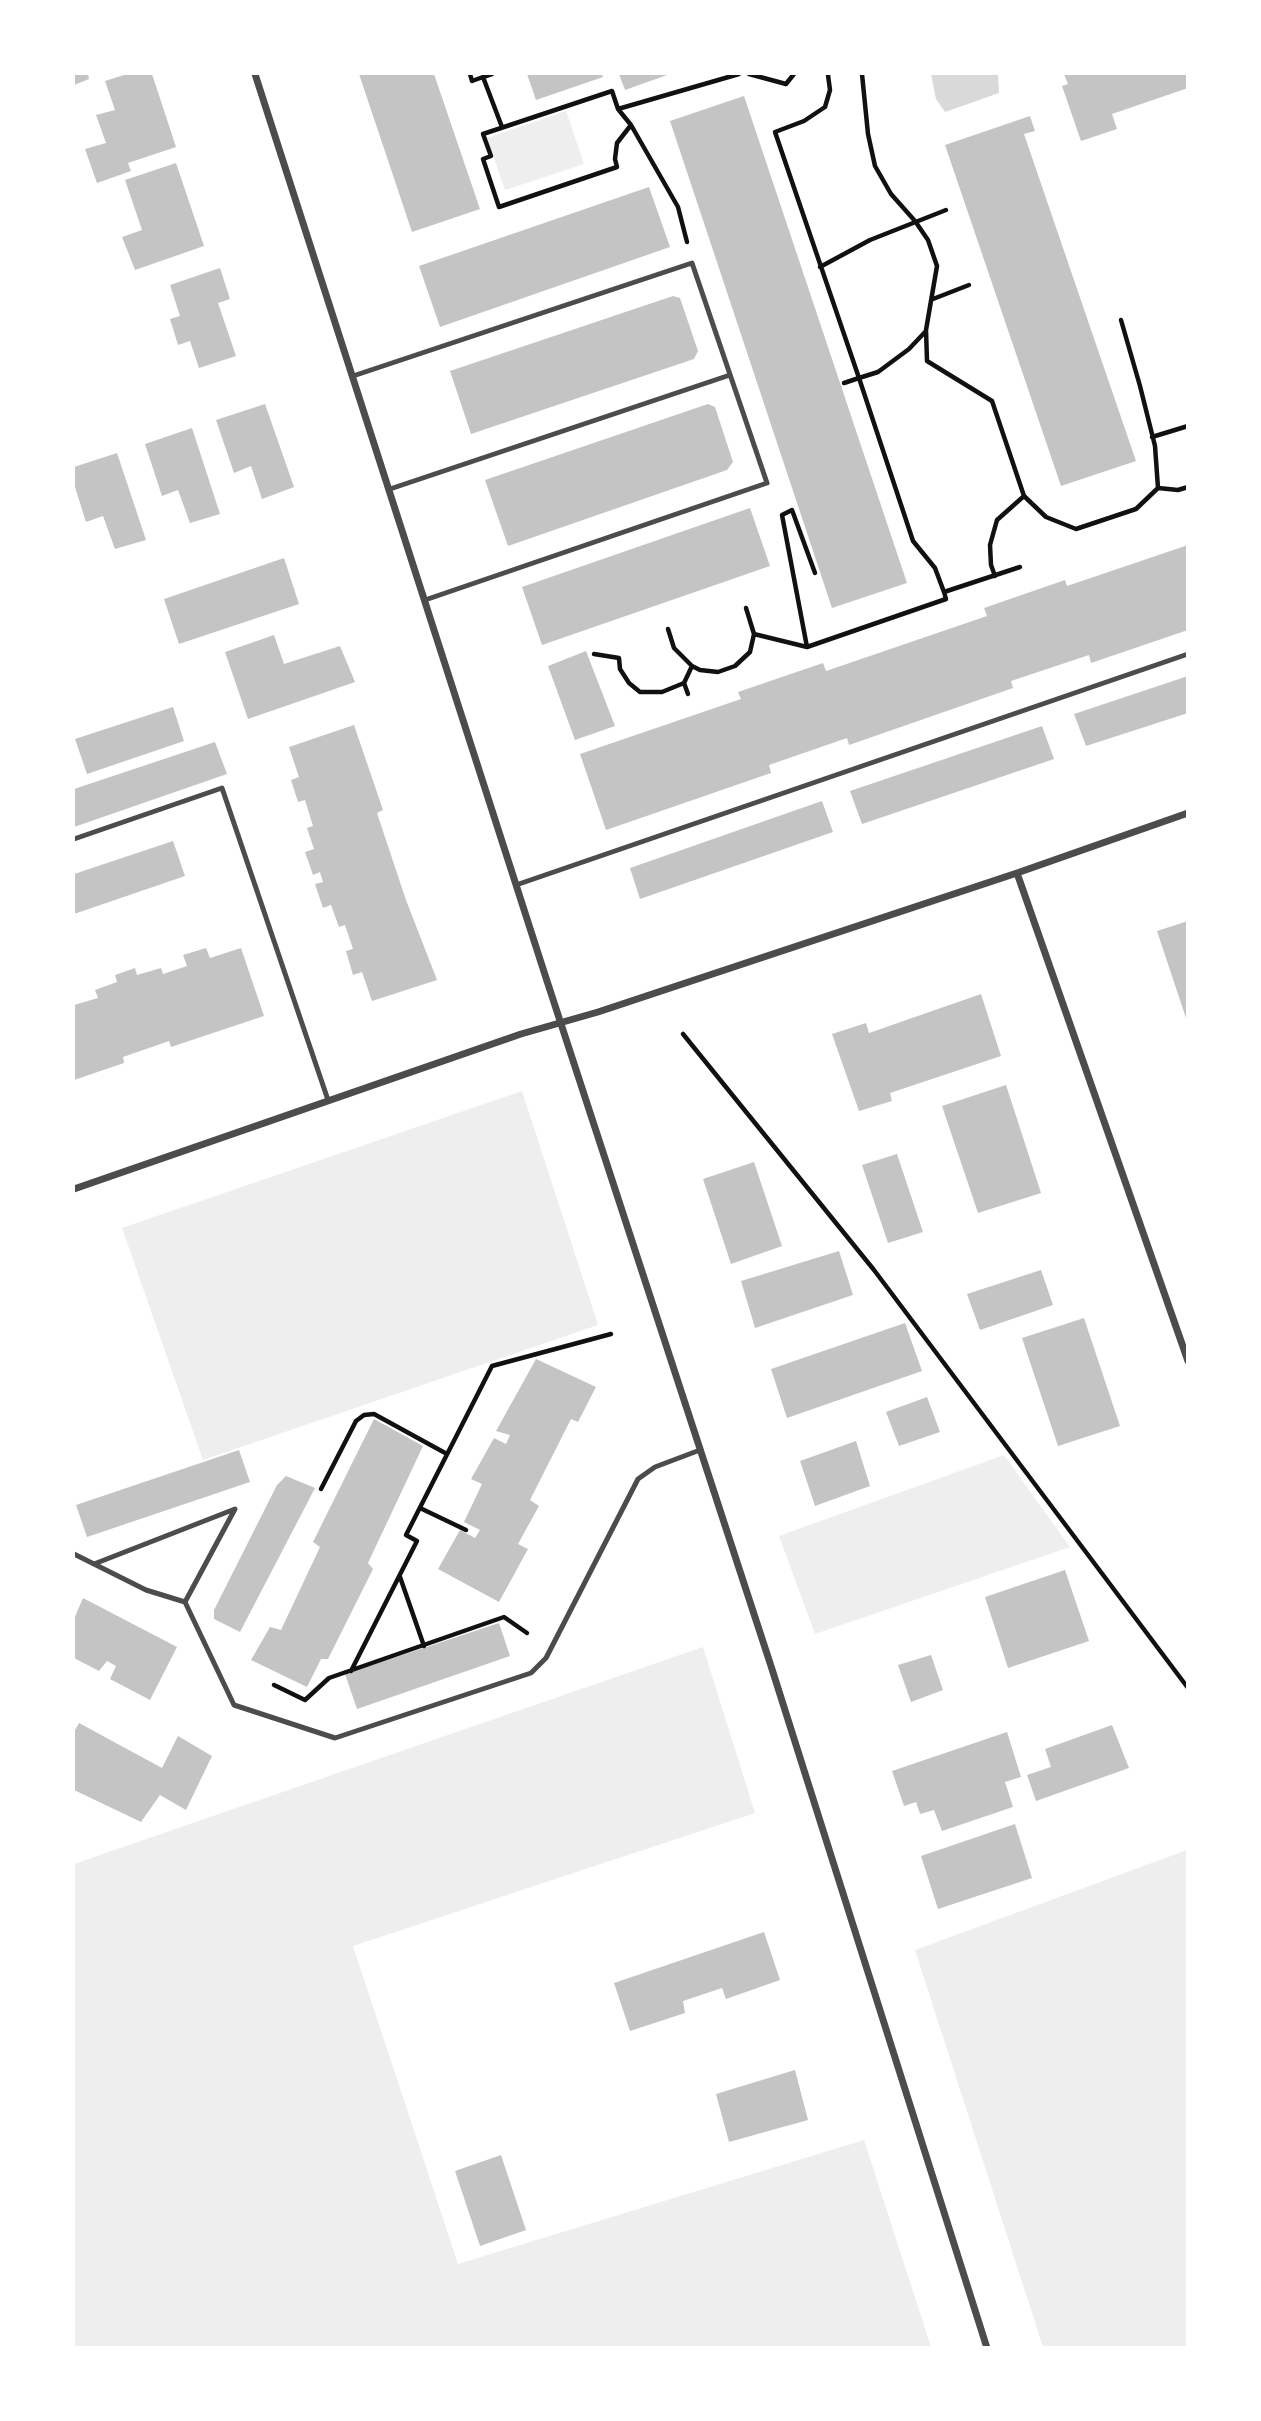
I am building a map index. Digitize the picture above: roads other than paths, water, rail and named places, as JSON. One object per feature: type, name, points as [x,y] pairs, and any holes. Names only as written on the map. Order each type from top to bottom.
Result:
[{"type":"street","points":[[255,74],[560,1022],[701,1450],[987,2347]]},
{"type":"street","points":[[74,1189],[328,1100],[1017,873],[1188,813]]},
{"type":"street","points":[[1017,873],[1188,1361]]},
{"type":"lane","points":[[354,376],[692,263],[767,483],[425,600]]},
{"type":"lane","points":[[390,489],[730,375]]},
{"type":"lane","points":[[516,885],[1188,654]]},
{"type":"lane","points":[[74,839],[222,789],[328,1100]]},
{"type":"lane","points":[[74,1554],[146,1590],[185,1602],[234,1705],[335,1738],[531,1673],[546,1658],[638,1479],[655,1467],[701,1450]]},
{"type":"lane","points":[[94,1564],[235,1509],[185,1602]]}]
